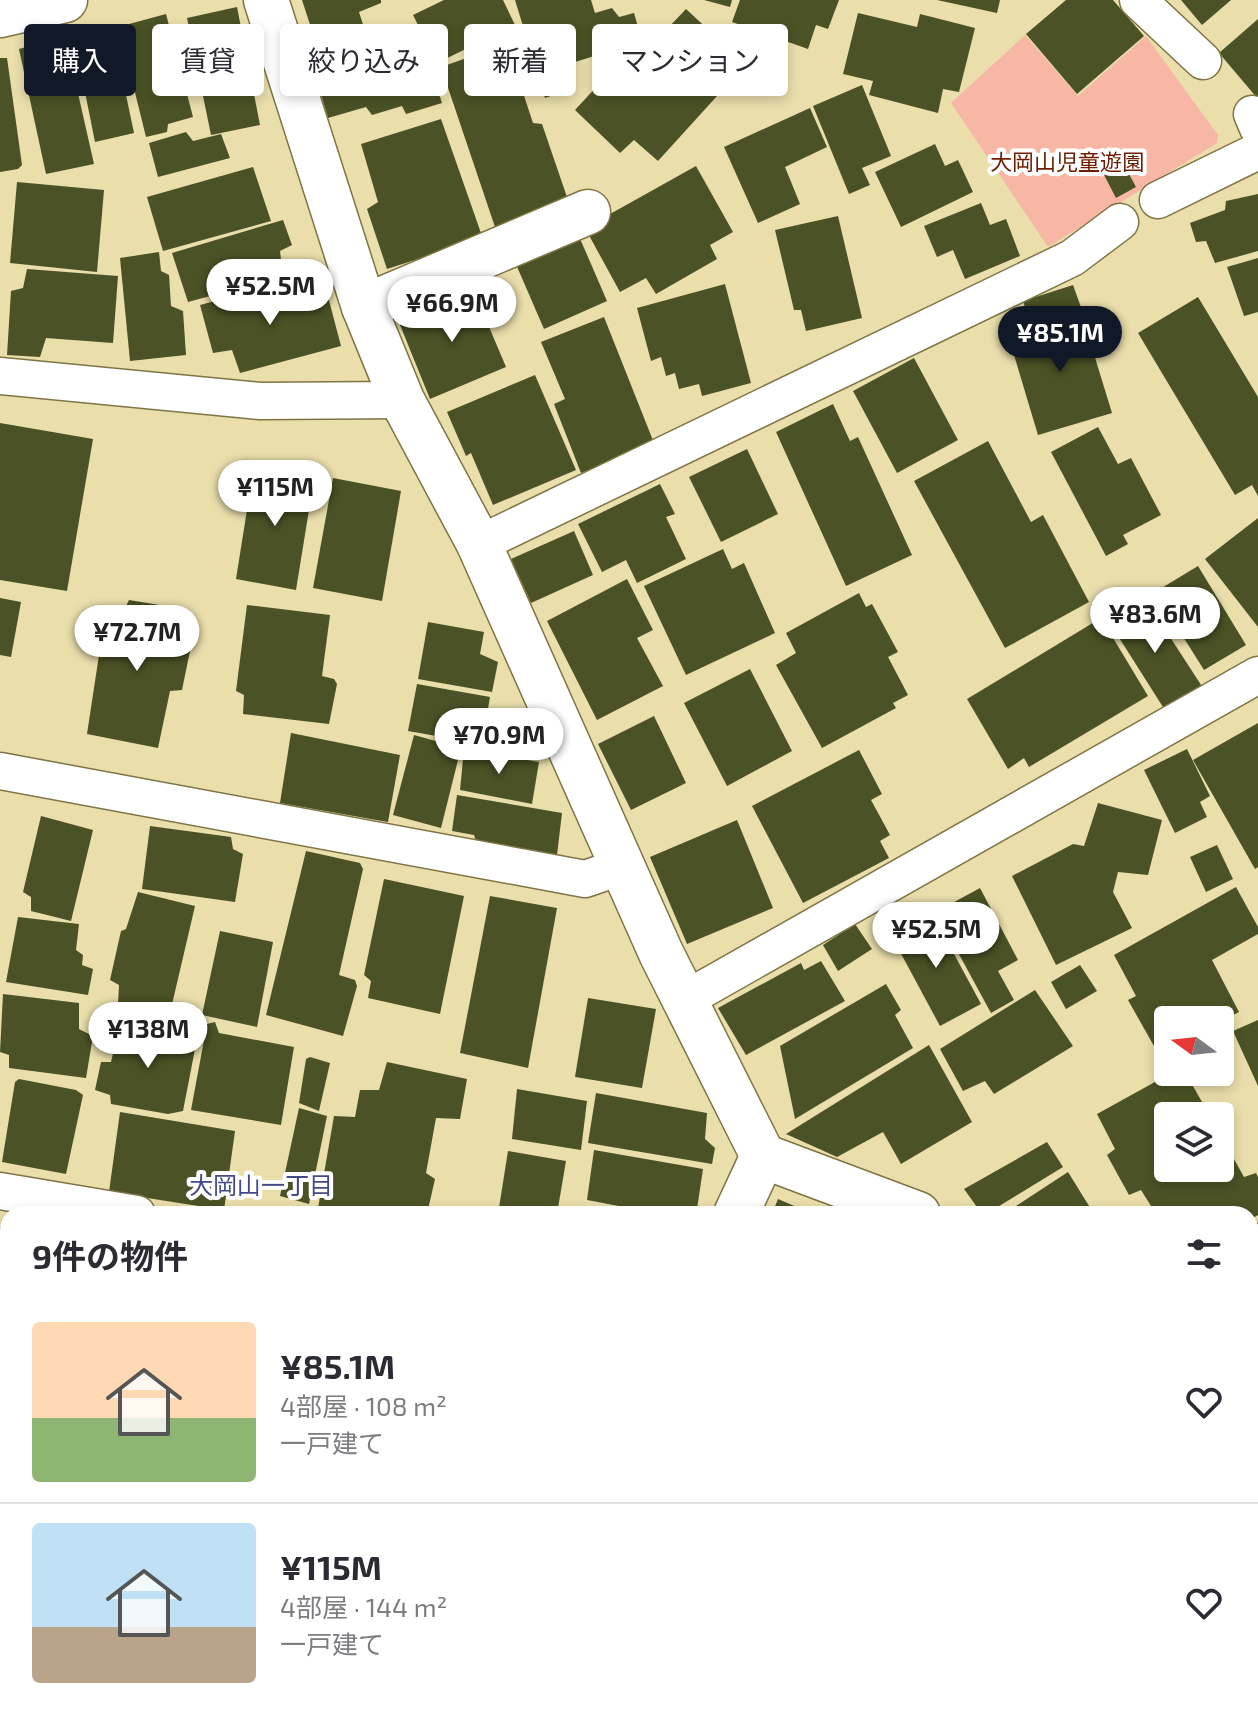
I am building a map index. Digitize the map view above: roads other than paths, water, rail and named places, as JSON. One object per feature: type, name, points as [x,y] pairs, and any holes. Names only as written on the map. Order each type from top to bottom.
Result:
[{"type":"street","points":[[0,15],[65,0]]},
{"type":"street","points":[[266,0],[364,307],[402,400],[479,544],[684,1000],[763,1156],[897,1206]]},
{"type":"street","points":[[364,307],[588,212]]},
{"type":"street","points":[[740,1206],[763,1156]]},
{"type":"lane","points":[[1138,0],[1203,61]]},
{"type":"lane","points":[[1158,200],[1258,151]]},
{"type":"lane","points":[[479,544],[1072,258],[1120,222]]},
{"type":"lane","points":[[0,376],[260,401],[402,400]]},
{"type":"lane","points":[[684,1000],[1258,675]]},
{"type":"lane","points":[[0,771],[585,879],[623,866]]},
{"type":"lane","points":[[0,1191],[89,1206]]},
{"type":"district","name":"大岡山一丁目","points":[[261,1184]]},
{"type":"park label","name":"大岡山児童遊園","points":[[1067,161]]}]
